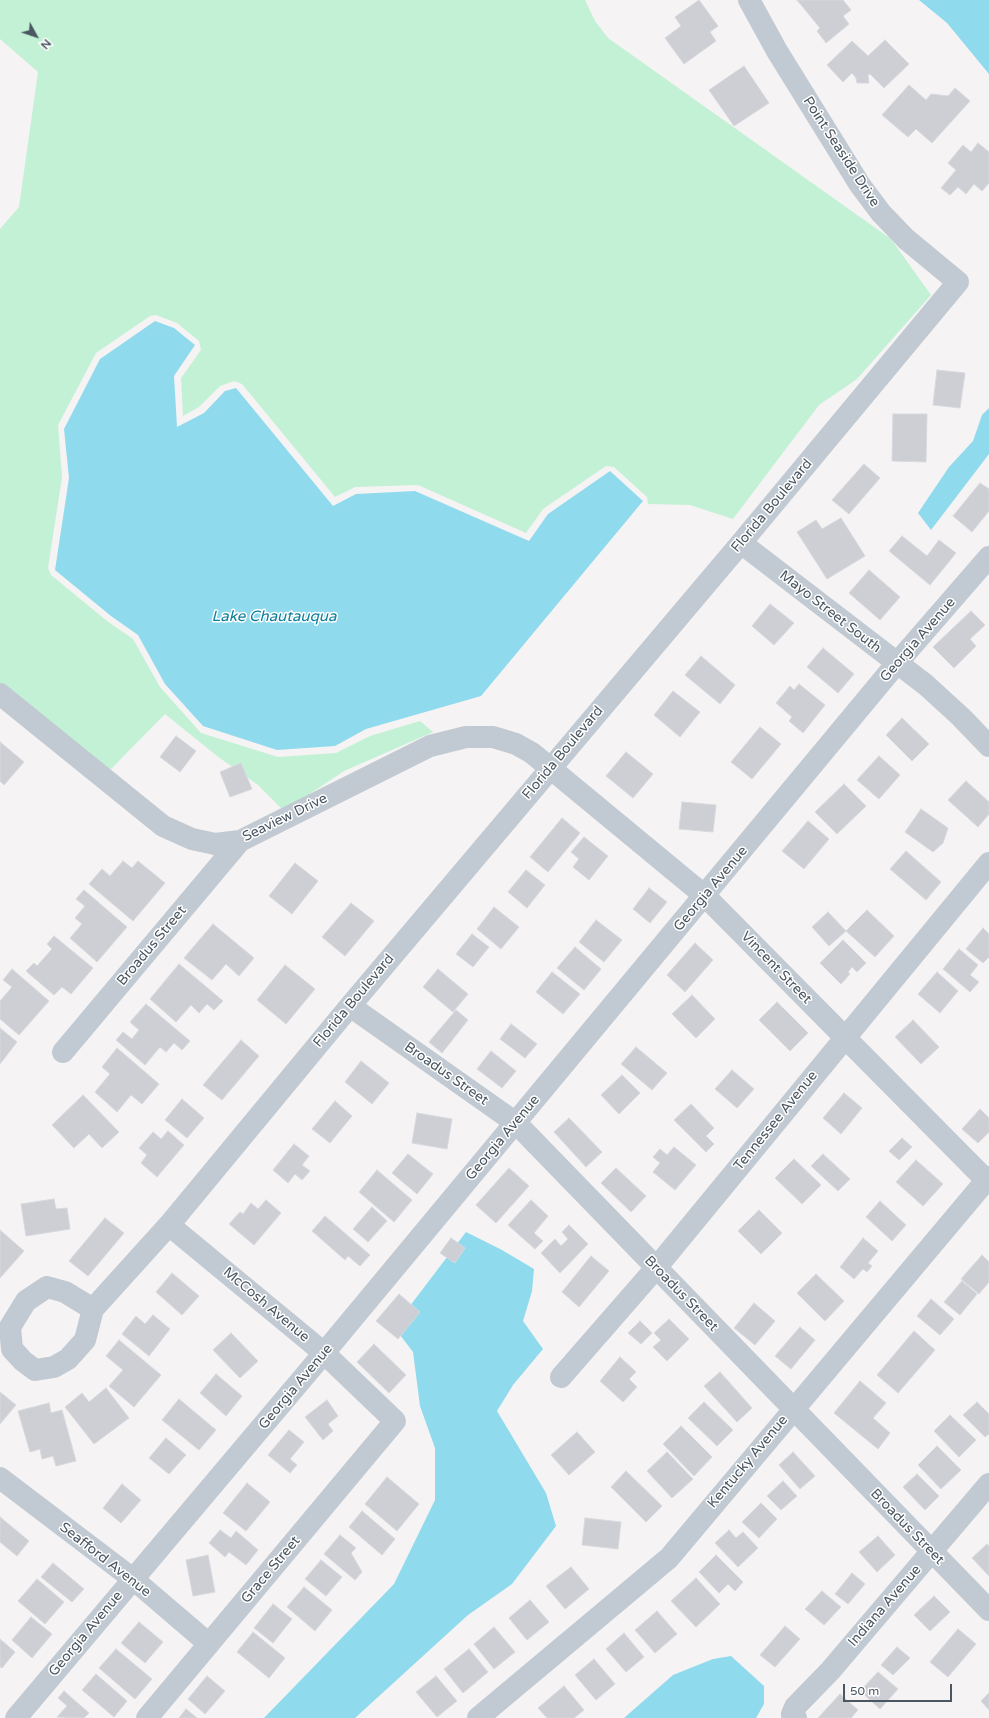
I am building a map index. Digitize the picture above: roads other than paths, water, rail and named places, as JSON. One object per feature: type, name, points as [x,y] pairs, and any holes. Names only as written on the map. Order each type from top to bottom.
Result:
[{"type":"street","name":"Point Seaside Drive","points":[[749,0],[776,51],[860,185],[881,213],[906,239],[958,282]]},
{"type":"street","name":"Florida Boulevard","points":[[93,1309],[169,1225],[350,1006],[741,543],[958,282]]},
{"type":"street","name":"Mayo Street South","points":[[741,543],[926,685],[961,717],[989,746]]},
{"type":"street","name":"Georgia Avenue","points":[[16,1718],[324,1353],[897,663],[989,557]]},
{"type":"street","name":"Seaview Drive","points":[[0,694],[163,826],[192,839],[215,844],[240,841],[430,746],[466,737],[492,737],[516,744],[532,753],[550,768]]},
{"type":"street","name":"Vincent Street","points":[[550,768],[705,896],[988,1180]]},
{"type":"street","name":"Broadus Street","points":[[63,1052],[240,841]]},
{"type":"street","name":"Tennessee Avenue","points":[[561,1377],[656,1268],[844,1037],[989,863]]},
{"type":"street","name":"Broadus Street","points":[[350,1006],[516,1123],[989,1610]]},
{"type":"street","name":"Kentucky Avenue","points":[[478,1718],[669,1558],[793,1409],[988,1180]]},
{"type":"street","name":"McCosh Avenue","points":[[169,1225],[324,1353],[395,1421]]},
{"type":"street","name":"Grace Street","points":[[146,1718],[395,1421]]},
{"type":"street","name":"Seafford Avenue","points":[[0,1478],[132,1579],[209,1644]]},
{"type":"street","name":"Indiana Avenue","points":[[795,1712],[989,1484]]},
{"type":"water","points":[[919,0],[989,0],[989,74],[947,23]]},
{"type":"water","name":"Lake Chautauqua","points":[[155,321],[174,328],[195,345],[174,376],[177,427],[204,413],[225,391],[236,388],[333,506],[356,494],[415,491],[529,541],[548,514],[610,471],[643,501],[481,696],[366,729],[335,746],[277,750],[203,726],[165,684],[138,635],[111,616],[55,570],[69,478],[64,429],[100,359]]},
{"type":"water","points":[[989,408],[989,454],[931,530],[918,513],[949,467],[973,441],[982,415]]},
{"type":"water","points":[[466,1232],[502,1250],[534,1269],[532,1291],[523,1321],[543,1349],[513,1385],[497,1411],[546,1493],[556,1526],[512,1584],[468,1615],[355,1718],[264,1718],[394,1584],[435,1500],[435,1448],[420,1406],[413,1352],[394,1327]]},
{"type":"water","points":[[731,1656],[764,1686],[764,1704],[756,1718],[624,1718],[673,1675],[713,1659]]}]
